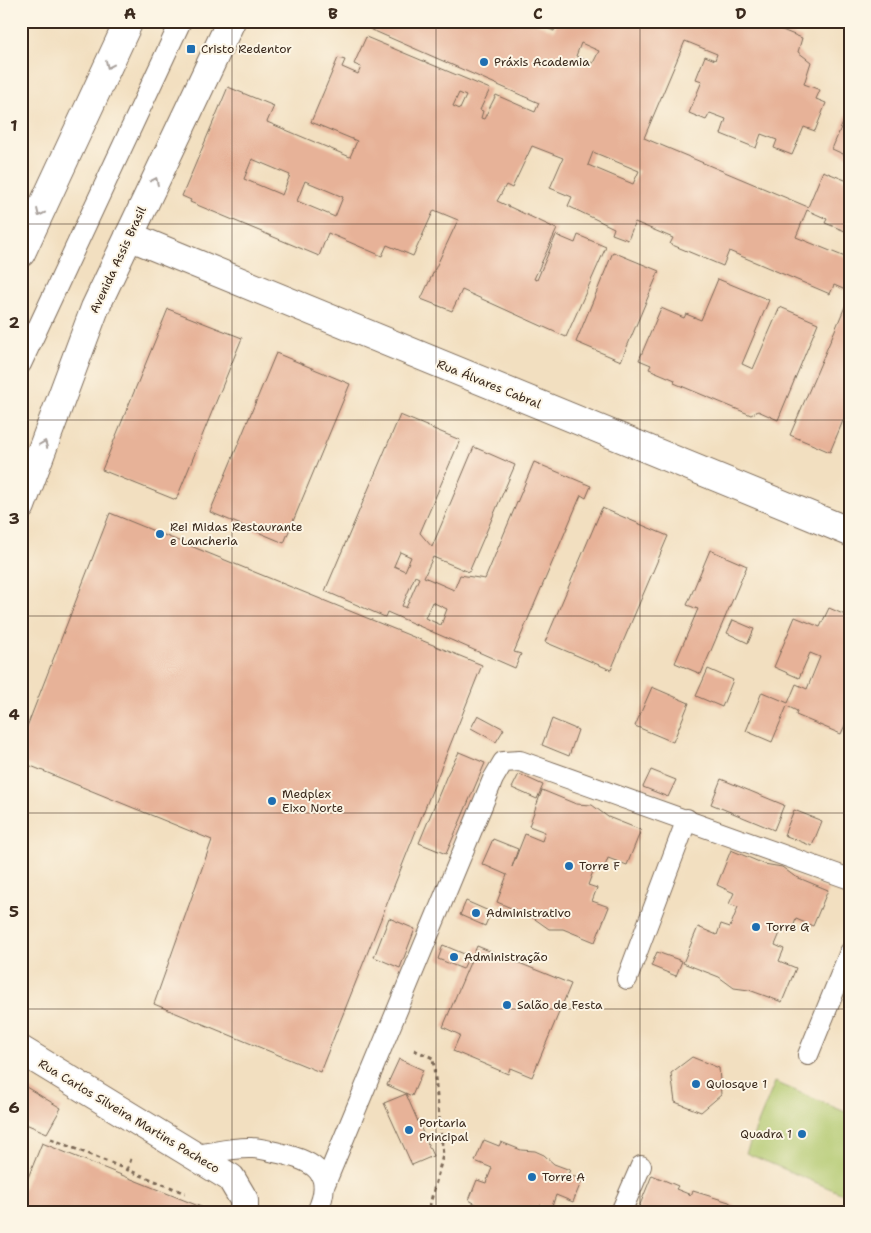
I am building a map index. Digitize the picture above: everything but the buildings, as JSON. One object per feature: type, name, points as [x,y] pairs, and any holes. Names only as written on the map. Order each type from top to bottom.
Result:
[{"type":"street","points":[[21,253],[129,21]]},
{"type":"street","name":"Avenida Assis Brasil","points":[[21,506],[95,308],[231,21]]},
{"type":"street","name":"Rua Álvares Cabral","points":[[129,236],[850,532]]},
{"type":"street","name":"Rua Carlos Silveira Martins Pacheco","points":[[21,1050],[231,1178],[244,1200],[244,1212]]},
{"type":"lane","points":[[21,364],[181,21]]},
{"type":"lane","points":[[318,1212],[324,1198],[326,1184],[492,779],[504,762],[520,761],[850,880]]},
{"type":"lane","points":[[627,979],[687,820]]},
{"type":"lane","points":[[808,1055],[850,952]]},
{"type":"lane","points":[[194,1155],[252,1148],[301,1158],[319,1169],[326,1184]]},
{"type":"lane","points":[[621,1212],[640,1166]]},
{"type":"path","points":[[386,1037],[433,1058],[443,1155],[428,1212]]},
{"type":"path","points":[[51,1139],[190,1195]]},
{"type":"green space","name":"Quadra 1","points":[[775,1082],[850,1114],[850,1197],[746,1153]]},
{"type":"place","name":"Cristo Redentor","points":[[191,49]]},
{"type":"place","name":"Práxis Academia","points":[[484,62]]},
{"type":"place","name":"Rei Midas Restaurante e Lancheria","points":[[160,534]]},
{"type":"place","name":"Medplex Eixo Norte","points":[[272,801]]},
{"type":"place","name":"Torre F","points":[[569,866]]},
{"type":"place","name":"Administrativo","points":[[476,913]]},
{"type":"place","name":"Torre G","points":[[756,927]]},
{"type":"place","name":"Administração","points":[[454,957]]},
{"type":"place","name":"Salão de Festa","points":[[507,1005]]},
{"type":"place","name":"Quiosque 1","points":[[696,1084]]},
{"type":"place","name":"Portaria Principal","points":[[409,1130]]},
{"type":"place","name":"Quadra 1","points":[[802,1134]]},
{"type":"place","name":"Torre A","points":[[532,1177]]}]
